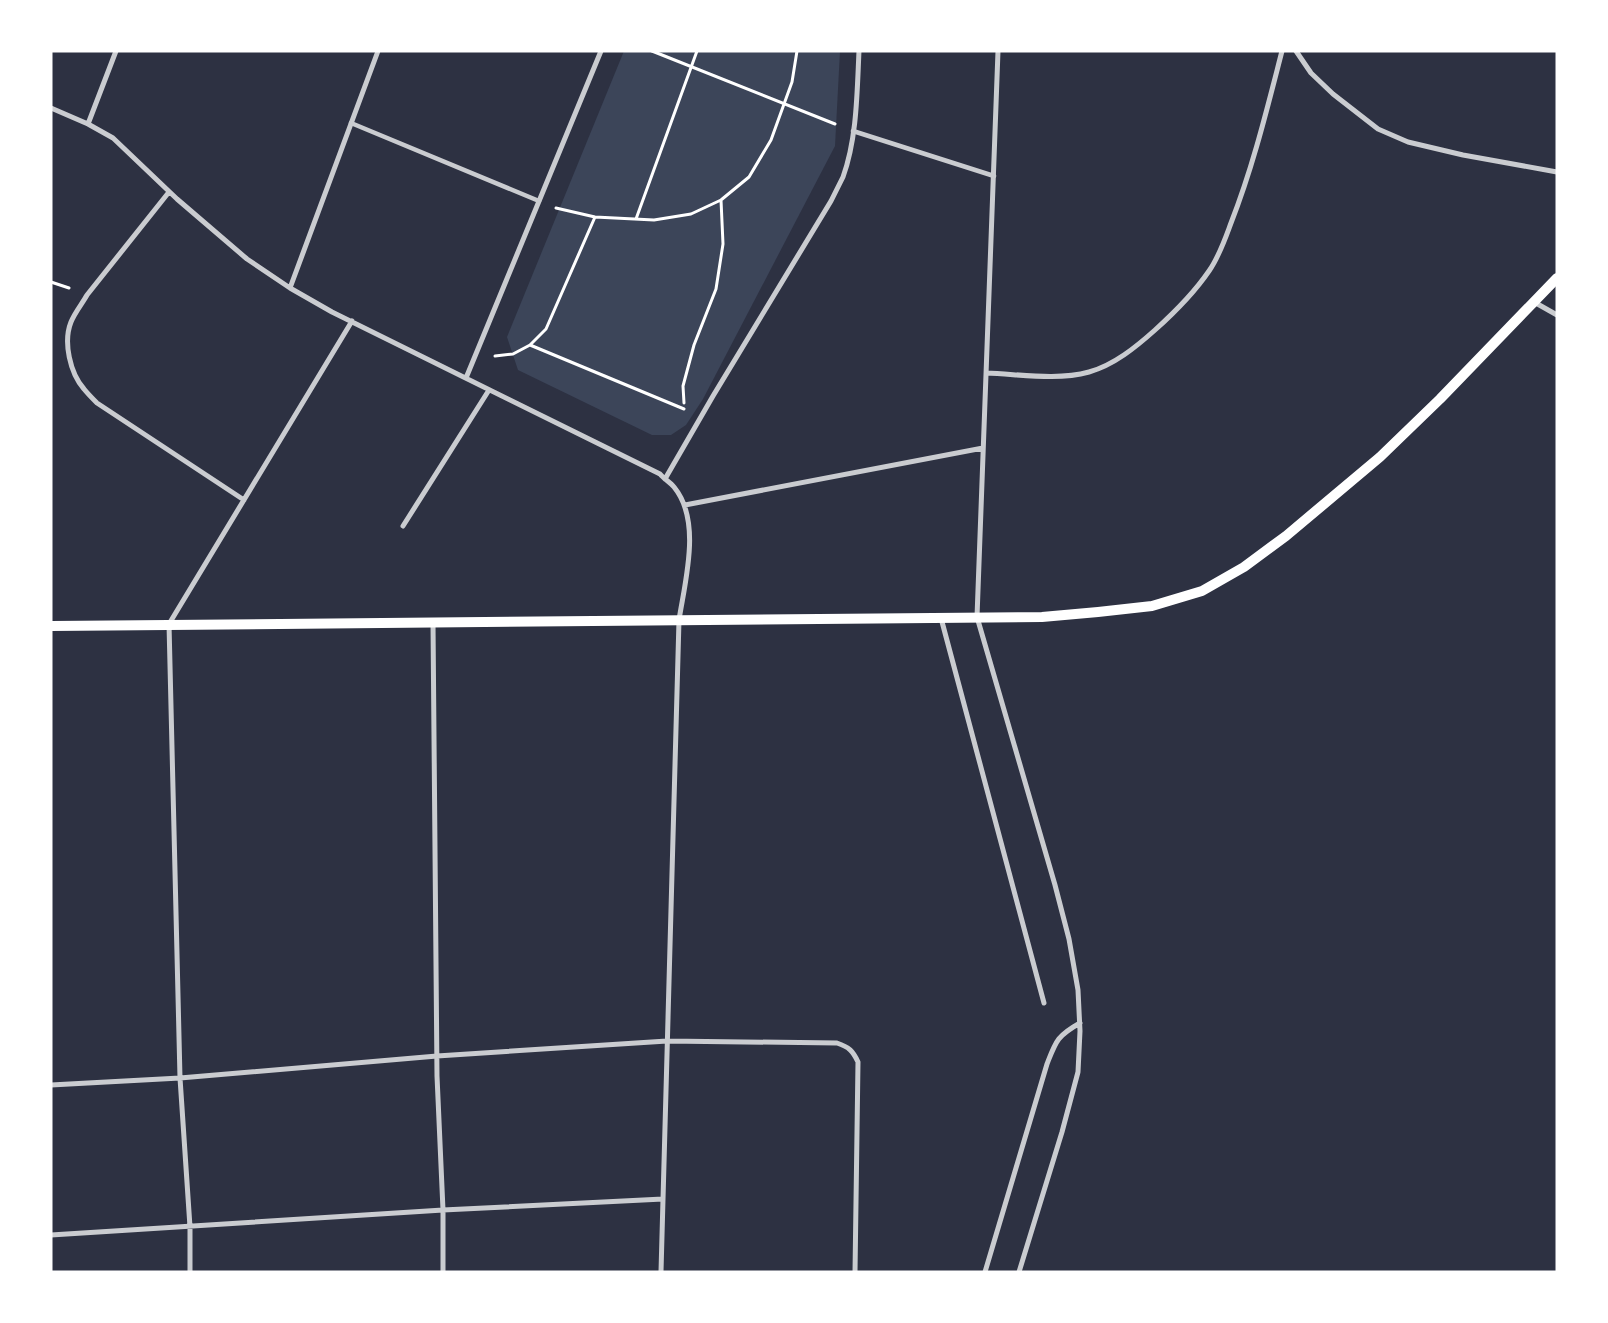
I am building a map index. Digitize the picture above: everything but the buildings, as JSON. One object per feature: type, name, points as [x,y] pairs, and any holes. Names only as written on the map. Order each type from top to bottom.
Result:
[{"type":"main road","points":[[51,626],[1042,617],[1152,606],[1202,591],[1244,567],[1286,536],[1380,457],[1440,399],[1557,278]]},
{"type":"street","points":[[88,124],[116,51]]},
{"type":"street","points":[[290,288],[378,51]]},
{"type":"street","points":[[466,378],[600,51]]},
{"type":"street","points":[[665,479],[842,178],[850,152],[853,131],[858,91],[859,51]]},
{"type":"street","points":[[998,51],[977,617],[1030,794],[1069,939],[1078,990],[1080,1024],[1078,1072],[1062,1132],[1019,1272]]},
{"type":"street","points":[[986,373],[1049,376],[1090,372],[1109,364],[1137,346],[1192,294],[1211,270],[1235,213],[1249,172],[1282,51]]},
{"type":"street","points":[[1296,51],[1311,73],[1333,94],[1378,129],[1408,142],[1463,156],[1557,172]]},
{"type":"street","points":[[51,108],[88,124],[113,138],[169,192],[248,259],[290,288],[332,312],[651,470],[674,487],[685,505],[689,522],[690,548],[679,620],[661,1272]]},
{"type":"street","points":[[351,123],[539,201]]},
{"type":"street","points":[[853,131],[994,176]]},
{"type":"street","points":[[169,192],[76,311],[70,324],[68,336],[70,361],[83,388],[97,403],[244,500]]},
{"type":"street","points":[[1534,302],[1557,316]]},
{"type":"street","points":[[190,1272],[190,1227],[180,1078],[169,624],[352,321]]},
{"type":"street","points":[[403,526],[489,390]]},
{"type":"street","points":[[685,505],[983,448]]},
{"type":"street","points":[[941,618],[1044,1003]]},
{"type":"street","points":[[433,622],[437,1056],[443,1210],[443,1272]]},
{"type":"street","points":[[985,1272],[1047,1064],[1056,1042],[1065,1031],[1080,1024]]},
{"type":"street","points":[[51,1085],[180,1078],[437,1056],[667,1040],[837,1043],[848,1046],[858,1062],[856,1272]]},
{"type":"street","points":[[51,1236],[443,1210],[663,1199]]},
{"type":"path","points":[[652,51],[853,131]]},
{"type":"path","points":[[636,219],[697,51]]},
{"type":"path","points":[[539,201],[559,209],[595,217],[654,220],[691,214],[721,200],[748,177],[771,140],[792,82],[797,51]]},
{"type":"path","points":[[687,442],[684,386],[692,353],[716,289],[723,244],[721,200]]},
{"type":"path","points":[[474,360],[512,354],[530,345],[546,329],[595,217]]},
{"type":"path","points":[[530,345],[685,410]]},
{"type":"shaded area","points":[[624,51],[840,51],[835,146],[703,399],[686,425],[671,435],[652,435],[518,370],[507,337]]}]
